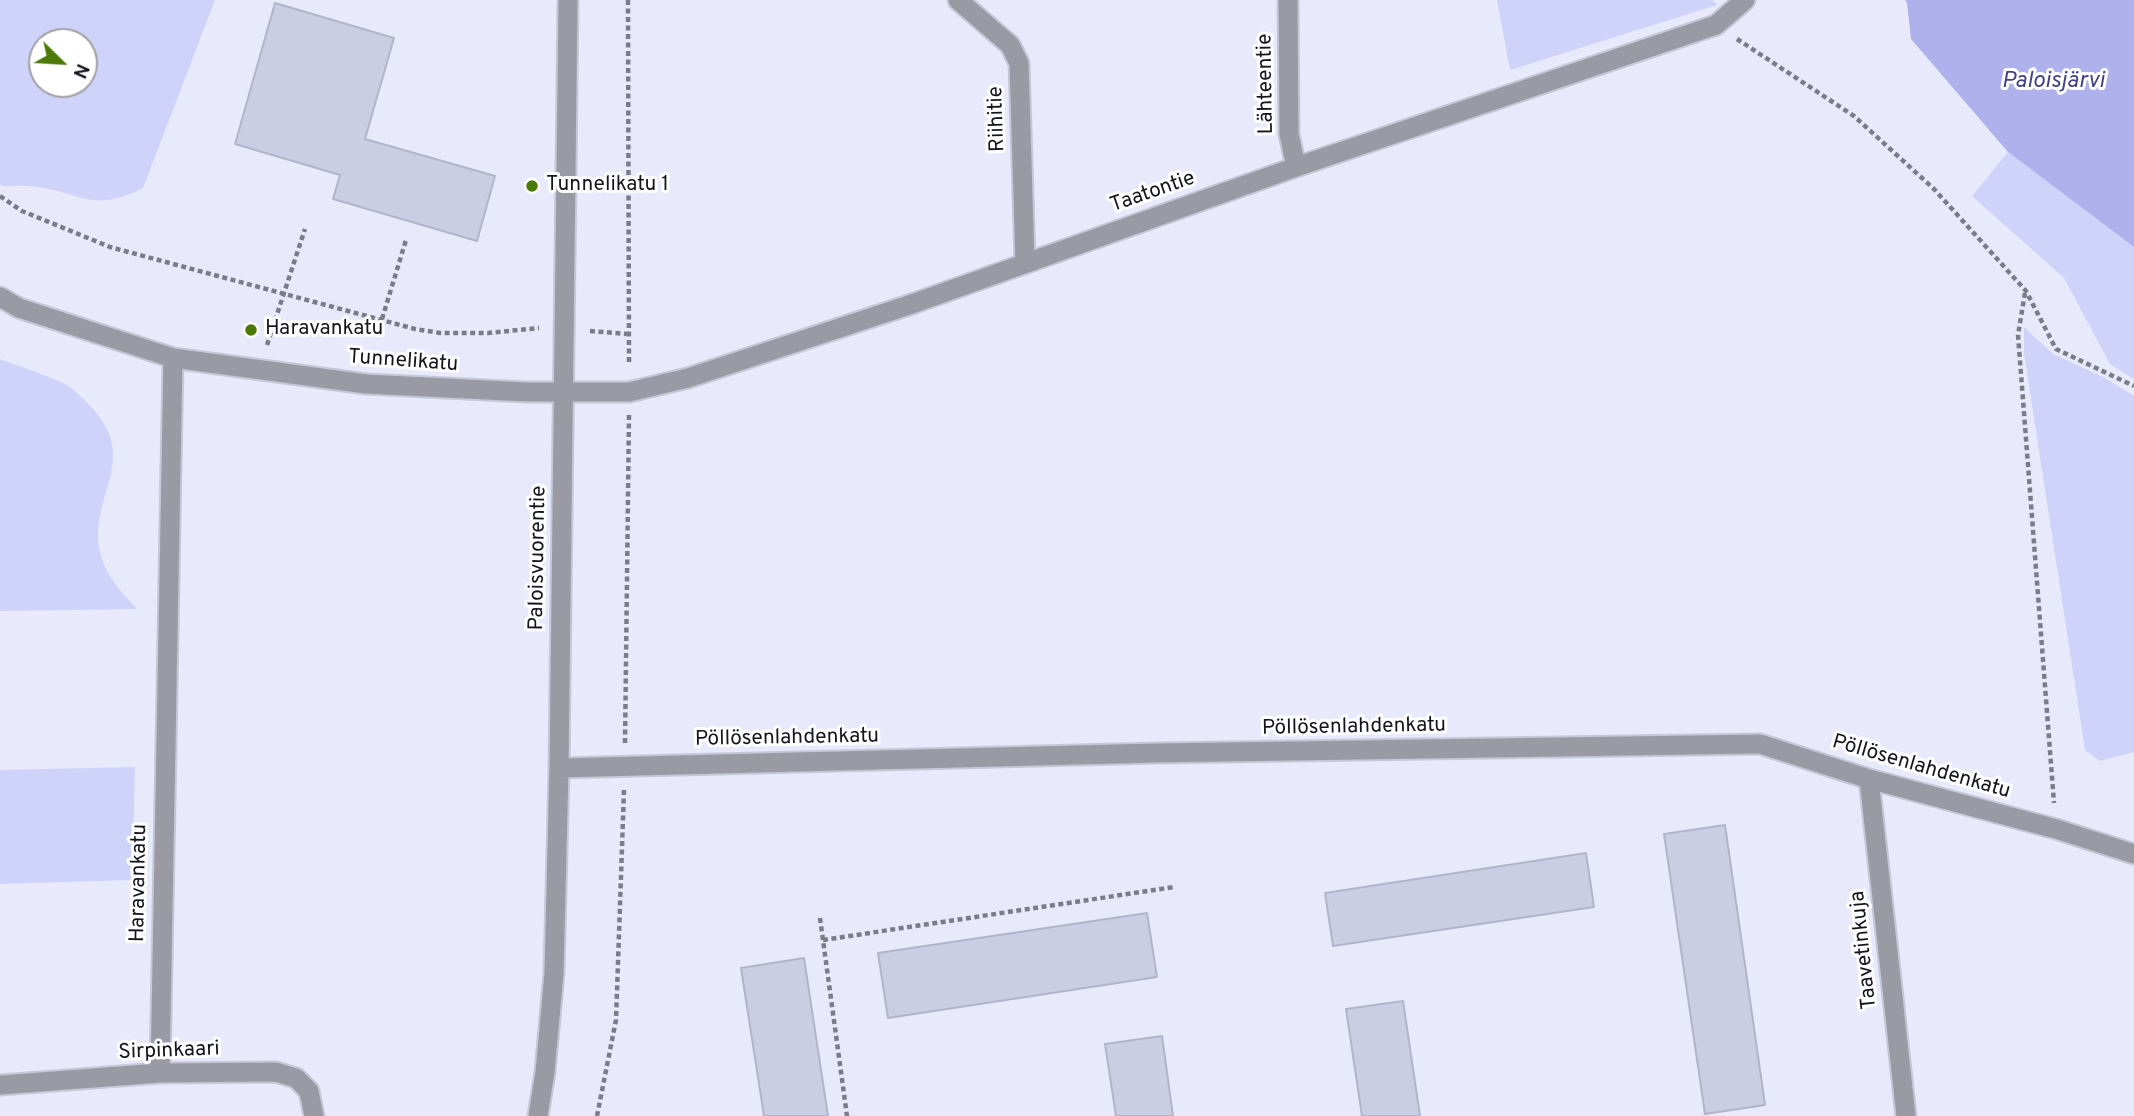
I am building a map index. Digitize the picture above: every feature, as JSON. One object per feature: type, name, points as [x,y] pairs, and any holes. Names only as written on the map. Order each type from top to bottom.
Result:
[{"type":"street","name":"Paloisvuorentie","points":[[538,1116],[554,973],[568,0]]},
{"type":"street","name":"Riihitie","points":[[958,0],[1010,45],[1019,63],[1025,263]]},
{"type":"street","name":"Lähteentie","points":[[1288,0],[1289,134],[1296,167]]},
{"type":"street","name":"Taatontie","points":[[564,393],[629,392],[701,374],[909,305],[1296,167],[1716,25],[1745,0]]},
{"type":"street","name":"Tunnelikatu","points":[[0,297],[19,308],[173,358],[366,384],[564,393]]},
{"type":"street","name":"Haravankatu","points":[[160,1073],[173,358]]},
{"type":"street","name":"Pöllösenlahdenkatu","points":[[559,768],[1157,753],[1760,744],[1869,779],[2056,829],[2134,854]]},
{"type":"street","name":"Taavetinkuja","points":[[1869,779],[1906,1116]]},
{"type":"street","name":"Sirpinkaari","points":[[0,1085],[160,1073],[276,1072],[296,1078],[309,1091],[314,1116]]},
{"type":"path","points":[[597,1116],[616,1020],[624,766],[629,392],[628,0]]},
{"type":"path","points":[[1716,25],[1854,116],[1934,189],[2025,291],[2056,349],[2134,386]]},
{"type":"path","points":[[0,196],[22,211],[110,247],[415,329],[440,333],[488,333],[536,328]]},
{"type":"path","points":[[259,369],[305,229]]},
{"type":"path","points":[[382,320],[407,240]]},
{"type":"path","points":[[2025,291],[2018,335],[2056,829]]},
{"type":"path","points":[[597,331],[628,334]]},
{"type":"path","points":[[823,940],[1174,887]]},
{"type":"path","points":[[820,918],[847,1116]]},
{"type":"shaded area","points":[[0,0],[215,0],[143,188],[100,201],[37,187],[0,184]]},
{"type":"shaded area","points":[[1497,0],[1712,0],[1717,5],[1510,70]]},
{"type":"shaded area","points":[[2008,152],[2134,247],[2134,379],[2110,364],[2064,278],[1972,196]]},
{"type":"shaded area","points":[[2024,327],[2053,354],[2105,378],[2134,396],[2134,752],[2100,761],[2085,750],[2024,353]]},
{"type":"shaded area","points":[[0,359],[69,386],[93,409],[106,428],[112,446],[113,463],[100,513],[100,552],[110,576],[137,609],[0,611]]},
{"type":"shaded area","points":[[135,767],[132,880],[0,884],[0,770]]},
{"type":"water","name":"Paloisjärvi","points":[[1905,0],[2134,0],[2134,247],[2008,152],[1911,39]]},
{"type":"building","points":[[275,3],[394,38],[365,139],[495,176],[477,241],[333,199],[340,175],[235,144]]},
{"type":"building","points":[[1725,825],[1765,1105],[1705,1114],[1664,834]]},
{"type":"building","points":[[1586,853],[1594,907],[1333,946],[1325,893]]},
{"type":"building","points":[[1147,913],[1157,977],[888,1018],[878,953]]},
{"type":"building","points":[[804,958],[828,1116],[764,1116],[741,968]]},
{"type":"building","points":[[1403,1001],[1420,1116],[1362,1116],[1346,1009]]},
{"type":"building","points":[[1162,1036],[1173,1116],[1116,1116],[1105,1044]]},
{"type":"place","name":"Tunnelikatu 1","points":[[532,186]]},
{"type":"place","name":"Haravankatu","points":[[251,330]]}]
